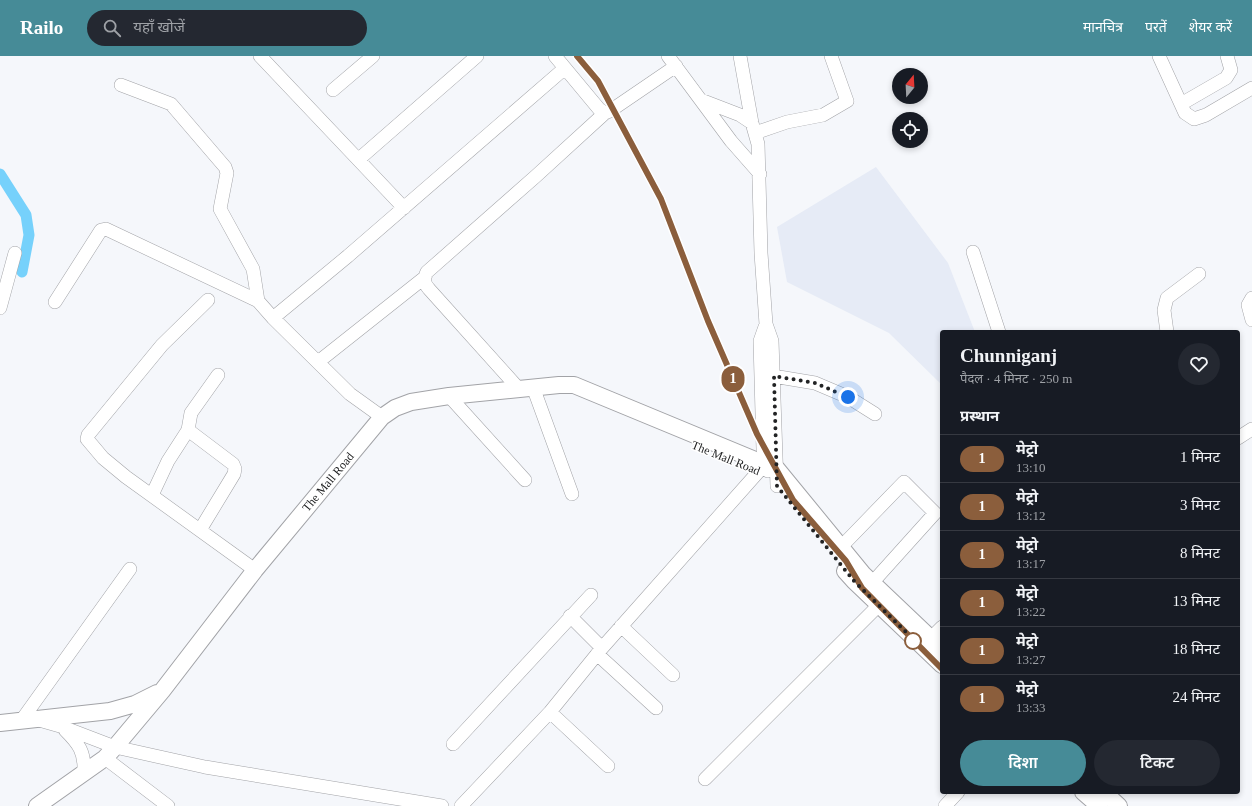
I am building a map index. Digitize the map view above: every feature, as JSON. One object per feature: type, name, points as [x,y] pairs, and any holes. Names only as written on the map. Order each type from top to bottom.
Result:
[{"type":"main road","name":"The Mall Road","points":[[40,805],[110,753],[162,691],[256,570],[382,417],[395,408],[411,402],[450,396],[526,388],[574,385],[770,473],[841,547],[926,643],[940,662]]},
{"type":"main road","name":"The Mall Road","points":[[770,473],[854,581],[879,605],[926,643],[940,648]]},
{"type":"main road","points":[[0,723],[110,710],[135,704],[162,691]]},
{"type":"main road","points":[[1085,794],[1099,806]]},
{"type":"main road","points":[[1106,794],[1119,806]]},
{"type":"street","points":[[333,90],[374,56]]},
{"type":"street","points":[[359,159],[477,56]]},
{"type":"street","points":[[555,56],[599,109],[605,112]]},
{"type":"street","points":[[461,806],[550,712],[621,626],[770,473],[774,376],[772,341],[766,324],[761,253],[758,144],[753,128],[740,56]]},
{"type":"street","points":[[753,128],[823,115],[847,101],[831,56]]},
{"type":"street","points":[[1159,56],[1181,104],[1186,113],[1194,119],[1206,115],[1252,88]]},
{"type":"street","points":[[1181,104],[1226,78],[1231,70],[1228,56]]},
{"type":"street","points":[[264,58],[404,208]]},
{"type":"street","points":[[318,362],[424,278],[427,272],[536,176],[605,112],[610,111],[672,61],[731,141],[760,174]]},
{"type":"street","points":[[272,318],[332,270],[565,68]]},
{"type":"street","points":[[121,85],[170,104],[225,167],[227,173],[220,209],[253,268],[258,301]]},
{"type":"street","points":[[701,100],[740,115],[753,128]]},
{"type":"street","points":[[54,302],[101,230],[106,229],[258,301],[272,318],[350,394],[382,417]]},
{"type":"street","points":[[973,252],[998,330]]},
{"type":"street","points":[[0,308],[15,253]]},
{"type":"street","points":[[1168,330],[1164,310],[1167,298],[1199,274]]},
{"type":"street","points":[[424,278],[424,282],[429,289],[526,388],[572,494]]},
{"type":"street","points":[[1252,298],[1248,305],[1252,320]]},
{"type":"street","points":[[208,300],[162,345],[88,435],[87,439],[103,458],[126,477],[256,570]]},
{"type":"street","points":[[766,324],[760,341],[763,449],[770,473]]},
{"type":"street","points":[[152,495],[168,461],[188,430],[191,413],[218,375]]},
{"type":"street","points":[[774,376],[815,383],[848,397],[875,414]]},
{"type":"street","points":[[450,396],[525,480]]},
{"type":"street","points":[[1240,437],[1252,428]]},
{"type":"street","points":[[188,430],[233,464],[235,469],[234,474],[200,530]]},
{"type":"street","points":[[841,547],[904,482],[935,513],[872,583]]},
{"type":"street","points":[[130,569],[28,720],[60,726],[110,753],[168,806]]},
{"type":"street","points":[[452,744],[591,595]]},
{"type":"street","points":[[705,779],[879,605]]},
{"type":"street","points":[[570,616],[599,651],[656,708]]},
{"type":"street","points":[[621,626],[673,675]]},
{"type":"street","points":[[926,643],[940,629]]},
{"type":"street","points":[[550,712],[608,766]]},
{"type":"street","points":[[60,726],[77,742],[85,760],[84,772]]},
{"type":"street","points":[[110,753],[442,806]]},
{"type":"street","points":[[945,806],[956,794]]},
{"type":"shaded area","points":[[876,167],[948,263],[974,330],[940,330],[940,383],[889,333],[787,282],[777,227]]},
{"type":"waterway","points":[[0,174],[26,215],[29,235],[22,272]]},
{"type":"metro line","name":"1","points":[[577,56],[598,81],[661,199],[708,321],[757,434],[793,500],[846,561],[862,588],[912,641],[940,667]]},
{"type":"route","points":[[848,397],[815,383],[774,376],[777,486],[854,581],[911,637],[913,641]]}]
